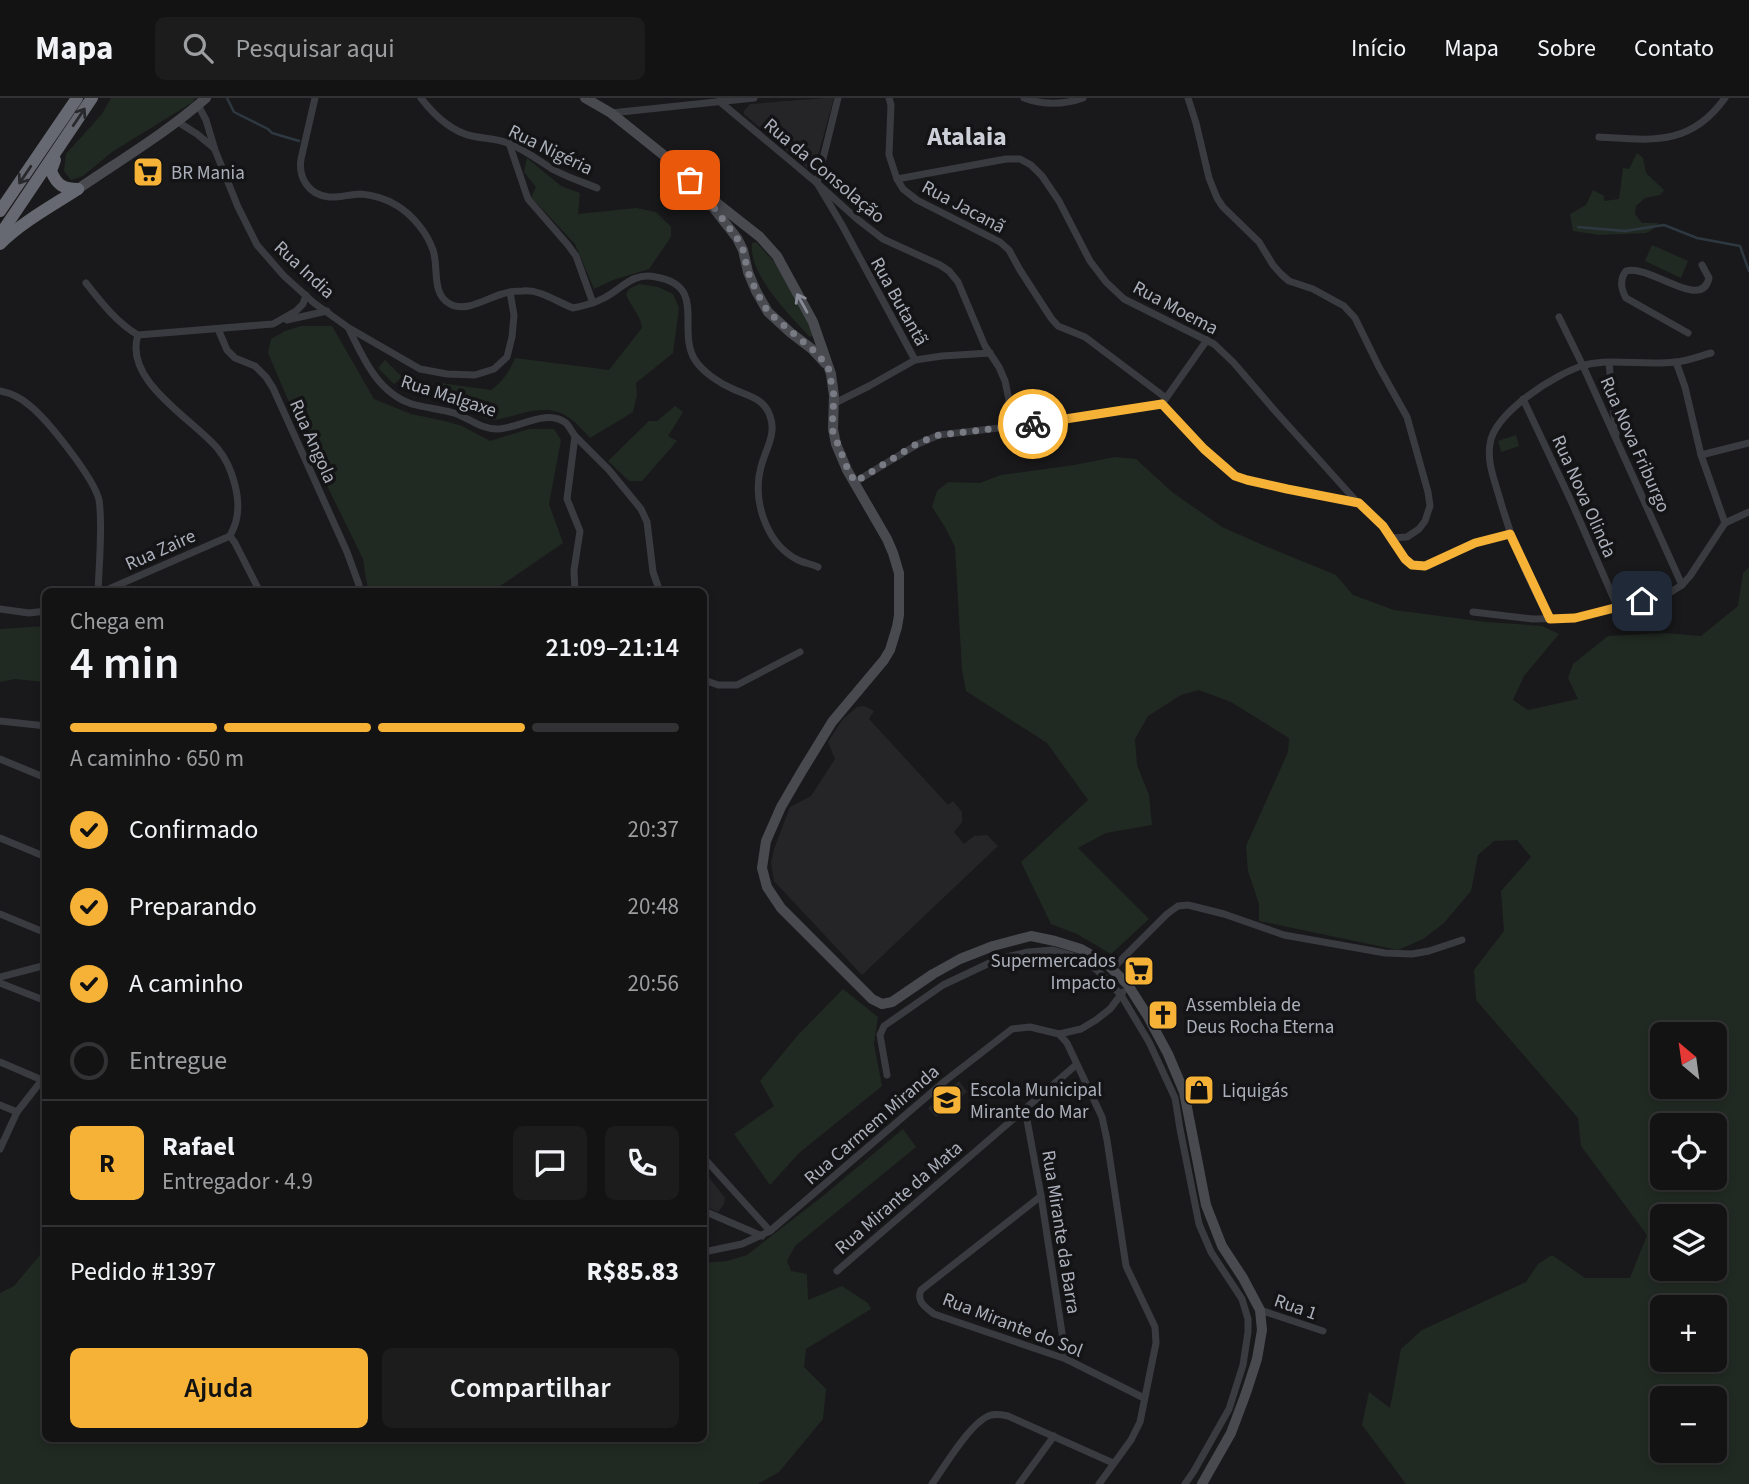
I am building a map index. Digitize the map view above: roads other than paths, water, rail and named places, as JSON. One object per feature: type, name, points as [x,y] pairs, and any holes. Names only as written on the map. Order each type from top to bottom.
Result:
[{"type":"highway","points":[[0,211],[77,98]]},
{"type":"highway","points":[[0,235],[92,98]]},
{"type":"highway","points":[[58,148],[51,171],[61,187],[78,189]]},
{"type":"highway","points":[[0,244],[30,220],[78,189]]},
{"type":"street","points":[[315,98],[299,168],[302,178],[309,188],[319,195],[331,198],[363,194],[378,197],[396,205],[412,218],[433,250],[440,293],[450,304],[457,307],[471,306],[500,294],[528,290],[573,307],[593,303],[634,278],[645,275],[659,277],[684,292],[688,300],[687,330],[695,360],[708,374],[762,402],[771,418],[772,435],[758,482],[759,503],[766,524],[787,553],[818,567]]},
{"type":"street","name":"Rua Nigéria","points":[[421,98],[452,128],[475,137],[491,138],[509,144],[568,177],[597,188]]},
{"type":"street","points":[[585,98],[611,113],[671,161],[702,192],[737,238],[748,272],[768,312],[828,366]]},
{"type":"street","points":[[611,113],[754,98]]},
{"type":"street","points":[[817,183],[838,98]]},
{"type":"street","name":"Rua Jacanã","points":[[889,98],[889,155],[903,189],[918,200],[1000,242],[1009,250],[1058,326],[1085,337],[1164,401],[1204,449],[1235,476],[1359,503]]},
{"type":"street","points":[[1024,98],[1049,104],[1083,98]]},
{"type":"street","points":[[1188,98],[1209,178],[1223,207],[1259,242],[1273,265],[1289,281],[1313,289],[1345,306],[1407,417],[1430,506],[1419,529],[1407,537],[1391,538]]},
{"type":"street","points":[[1599,137],[1662,139],[1679,135],[1710,116],[1725,98]]},
{"type":"street","points":[[78,189],[178,122],[202,101]]},
{"type":"street","name":"Rua India","points":[[202,101],[215,150],[257,245],[278,270],[349,328],[420,369],[447,374],[475,374],[494,369],[507,357],[514,315],[510,292]]},
{"type":"street","name":"Rua da Consolação","points":[[719,101],[883,239],[949,271],[958,282],[1005,381],[1009,400],[1001,428]]},
{"type":"street","name":"Rua India","points":[[178,122],[215,150]]},
{"type":"street","points":[[509,144],[528,200],[576,256],[593,303]]},
{"type":"street","name":"Rua Moema","points":[[897,179],[1006,159],[1020,159],[1031,165],[1059,201],[1090,261],[1106,282],[1124,299],[1214,344],[1242,370],[1276,412],[1383,526],[1412,565],[1425,566],[1468,546],[1510,534]]},
{"type":"street","name":"Rua Butantã","points":[[817,183],[915,360]]},
{"type":"street","points":[[702,192],[760,237],[777,256],[813,322],[828,366],[834,396],[832,429],[836,444],[893,553],[899,573],[899,615],[890,650],[832,722],[781,807],[766,841],[762,869],[768,887],[781,908],[804,933],[872,999],[882,1004],[892,1002],[960,959],[993,946],[1031,936],[1081,949],[1106,963],[1128,985],[1168,1054],[1184,1092],[1206,1205],[1222,1246],[1244,1278],[1260,1310],[1261,1340],[1246,1393],[1231,1433],[1202,1484]]},
{"type":"street","points":[[743,250],[745,243],[751,238],[760,237]]},
{"type":"street","points":[[1688,333],[1626,298],[1621,282],[1626,271],[1641,271],[1698,291],[1704,289],[1709,278],[1702,265]]},
{"type":"street","points":[[86,283],[119,320],[138,335],[273,324],[327,312]]},
{"type":"street","points":[[273,324],[296,311],[303,304],[306,295]]},
{"type":"street","name":"Rua Nova Friburgo","points":[[1559,317],[1682,585]]},
{"type":"street","name":"Rua Malgaxe","points":[[349,328],[364,362],[390,393],[403,400],[438,408],[481,426],[498,429],[554,417],[566,423],[575,436]]},
{"type":"street","name":"Rua Angola","points":[[218,329],[227,350],[235,358],[255,366],[273,388],[347,552],[359,588]]},
{"type":"street","points":[[138,335],[135,352],[155,390],[220,451],[229,469],[238,499],[237,520],[230,536],[258,588]]},
{"type":"street","points":[[855,482],[918,443],[939,435],[1001,428],[1164,401],[1207,340]]},
{"type":"street","points":[[833,404],[915,360],[990,353]]},
{"type":"street","points":[[1550,619],[1510,534],[1489,461],[1490,444],[1496,427],[1523,399],[1552,379],[1583,366],[1676,362],[1711,353]]},
{"type":"street","points":[[1676,362],[1685,387],[1701,455],[1725,523]]},
{"type":"street","points":[[1609,363],[1617,442]]},
{"type":"street","points":[[0,391],[28,404],[41,416],[76,459],[96,491],[100,522],[100,588]]},
{"type":"street","name":"Rua Nova Olinda","points":[[1523,399],[1617,606]]},
{"type":"street","points":[[575,436],[567,499],[580,531],[574,570],[575,588]]},
{"type":"street","points":[[575,436],[609,470],[641,509],[648,522],[653,572],[659,588]]},
{"type":"street","points":[[1701,455],[1749,443]]},
{"type":"street","points":[[1473,612],[1550,619],[1575,618],[1666,595],[1690,576],[1725,523],[1749,512]]},
{"type":"street","name":"Rua Zaire","points":[[109,588],[230,536]]},
{"type":"street","points":[[0,610],[42,611]]},
{"type":"street","points":[[707,681],[718,685],[737,685],[800,652]]},
{"type":"street","points":[[0,721],[42,726]]},
{"type":"street","points":[[0,760],[42,776]]},
{"type":"street","points":[[0,838],[42,855]]},
{"type":"street","points":[[1112,969],[1167,914],[1178,906],[1188,905],[1284,935],[1385,953],[1412,954],[1462,940]]},
{"type":"street","points":[[0,914],[42,931]]},
{"type":"street","points":[[993,946],[998,959]]},
{"type":"street","points":[[887,1075],[880,1035],[884,1026],[943,985],[998,959],[1052,950],[1074,956],[1097,970],[1121,995],[1149,1042],[1175,1098],[1199,1224],[1211,1252],[1242,1299],[1248,1319],[1243,1365],[1229,1409],[1185,1484]]},
{"type":"street","points":[[0,977],[42,966]]},
{"type":"street","points":[[0,983],[42,999]]},
{"type":"street","name":"Rua Carmem Miranda","points":[[707,1251],[742,1244],[770,1231],[945,1081],[1012,1029],[1030,1027],[1059,1034],[1081,1029],[1110,1009],[1128,985]]},
{"type":"street","points":[[1059,1034],[1067,1043],[1102,1117],[1126,1266],[1155,1326],[1156,1343],[1140,1422],[1131,1440],[1099,1484]]},
{"type":"street","points":[[0,1062],[42,1078]]},
{"type":"street","name":"Rua Mirante da Mata","points":[[837,1271],[1076,1065]]},
{"type":"street","points":[[0,1149],[17,1112],[42,1081]]},
{"type":"street","points":[[0,1105],[17,1112]]},
{"type":"street","name":"Rua Mirante da Barra","points":[[1025,1110],[1066,1359]]},
{"type":"street","points":[[707,1161],[770,1231]]},
{"type":"street","name":"Rua Mirante do Sol","points":[[1041,1196],[921,1290],[920,1301],[934,1314],[1066,1359],[1144,1398]]},
{"type":"street","points":[[707,1212],[762,1236]]},
{"type":"street","name":"Rua 1","points":[[1260,1310],[1323,1331]]},
{"type":"street","points":[[932,1484],[979,1421],[993,1415],[1008,1416],[1113,1464]]},
{"type":"street","points":[[1019,1484],[1054,1436]]},
{"type":"waterway","points":[[227,98],[234,112],[272,133],[299,141]]},
{"type":"waterway","points":[[1578,227],[1625,231],[1664,225],[1697,238],[1740,246],[1749,271]]},
{"type":"place","name":"BR Mania","points":[[148,172]]},
{"type":"place","name":"Supermercados Impacto","points":[[1139,971]]},
{"type":"place","name":"Assembleia de Deus Rocha Eterna","points":[[1163,1015]]},
{"type":"place","name":"Liquigás","points":[[1199,1090]]},
{"type":"place","name":"Escola Municipal Mirante do Mar","points":[[947,1100]]},
{"type":"district","name":"Atalaia","points":[[967,136]]}]
